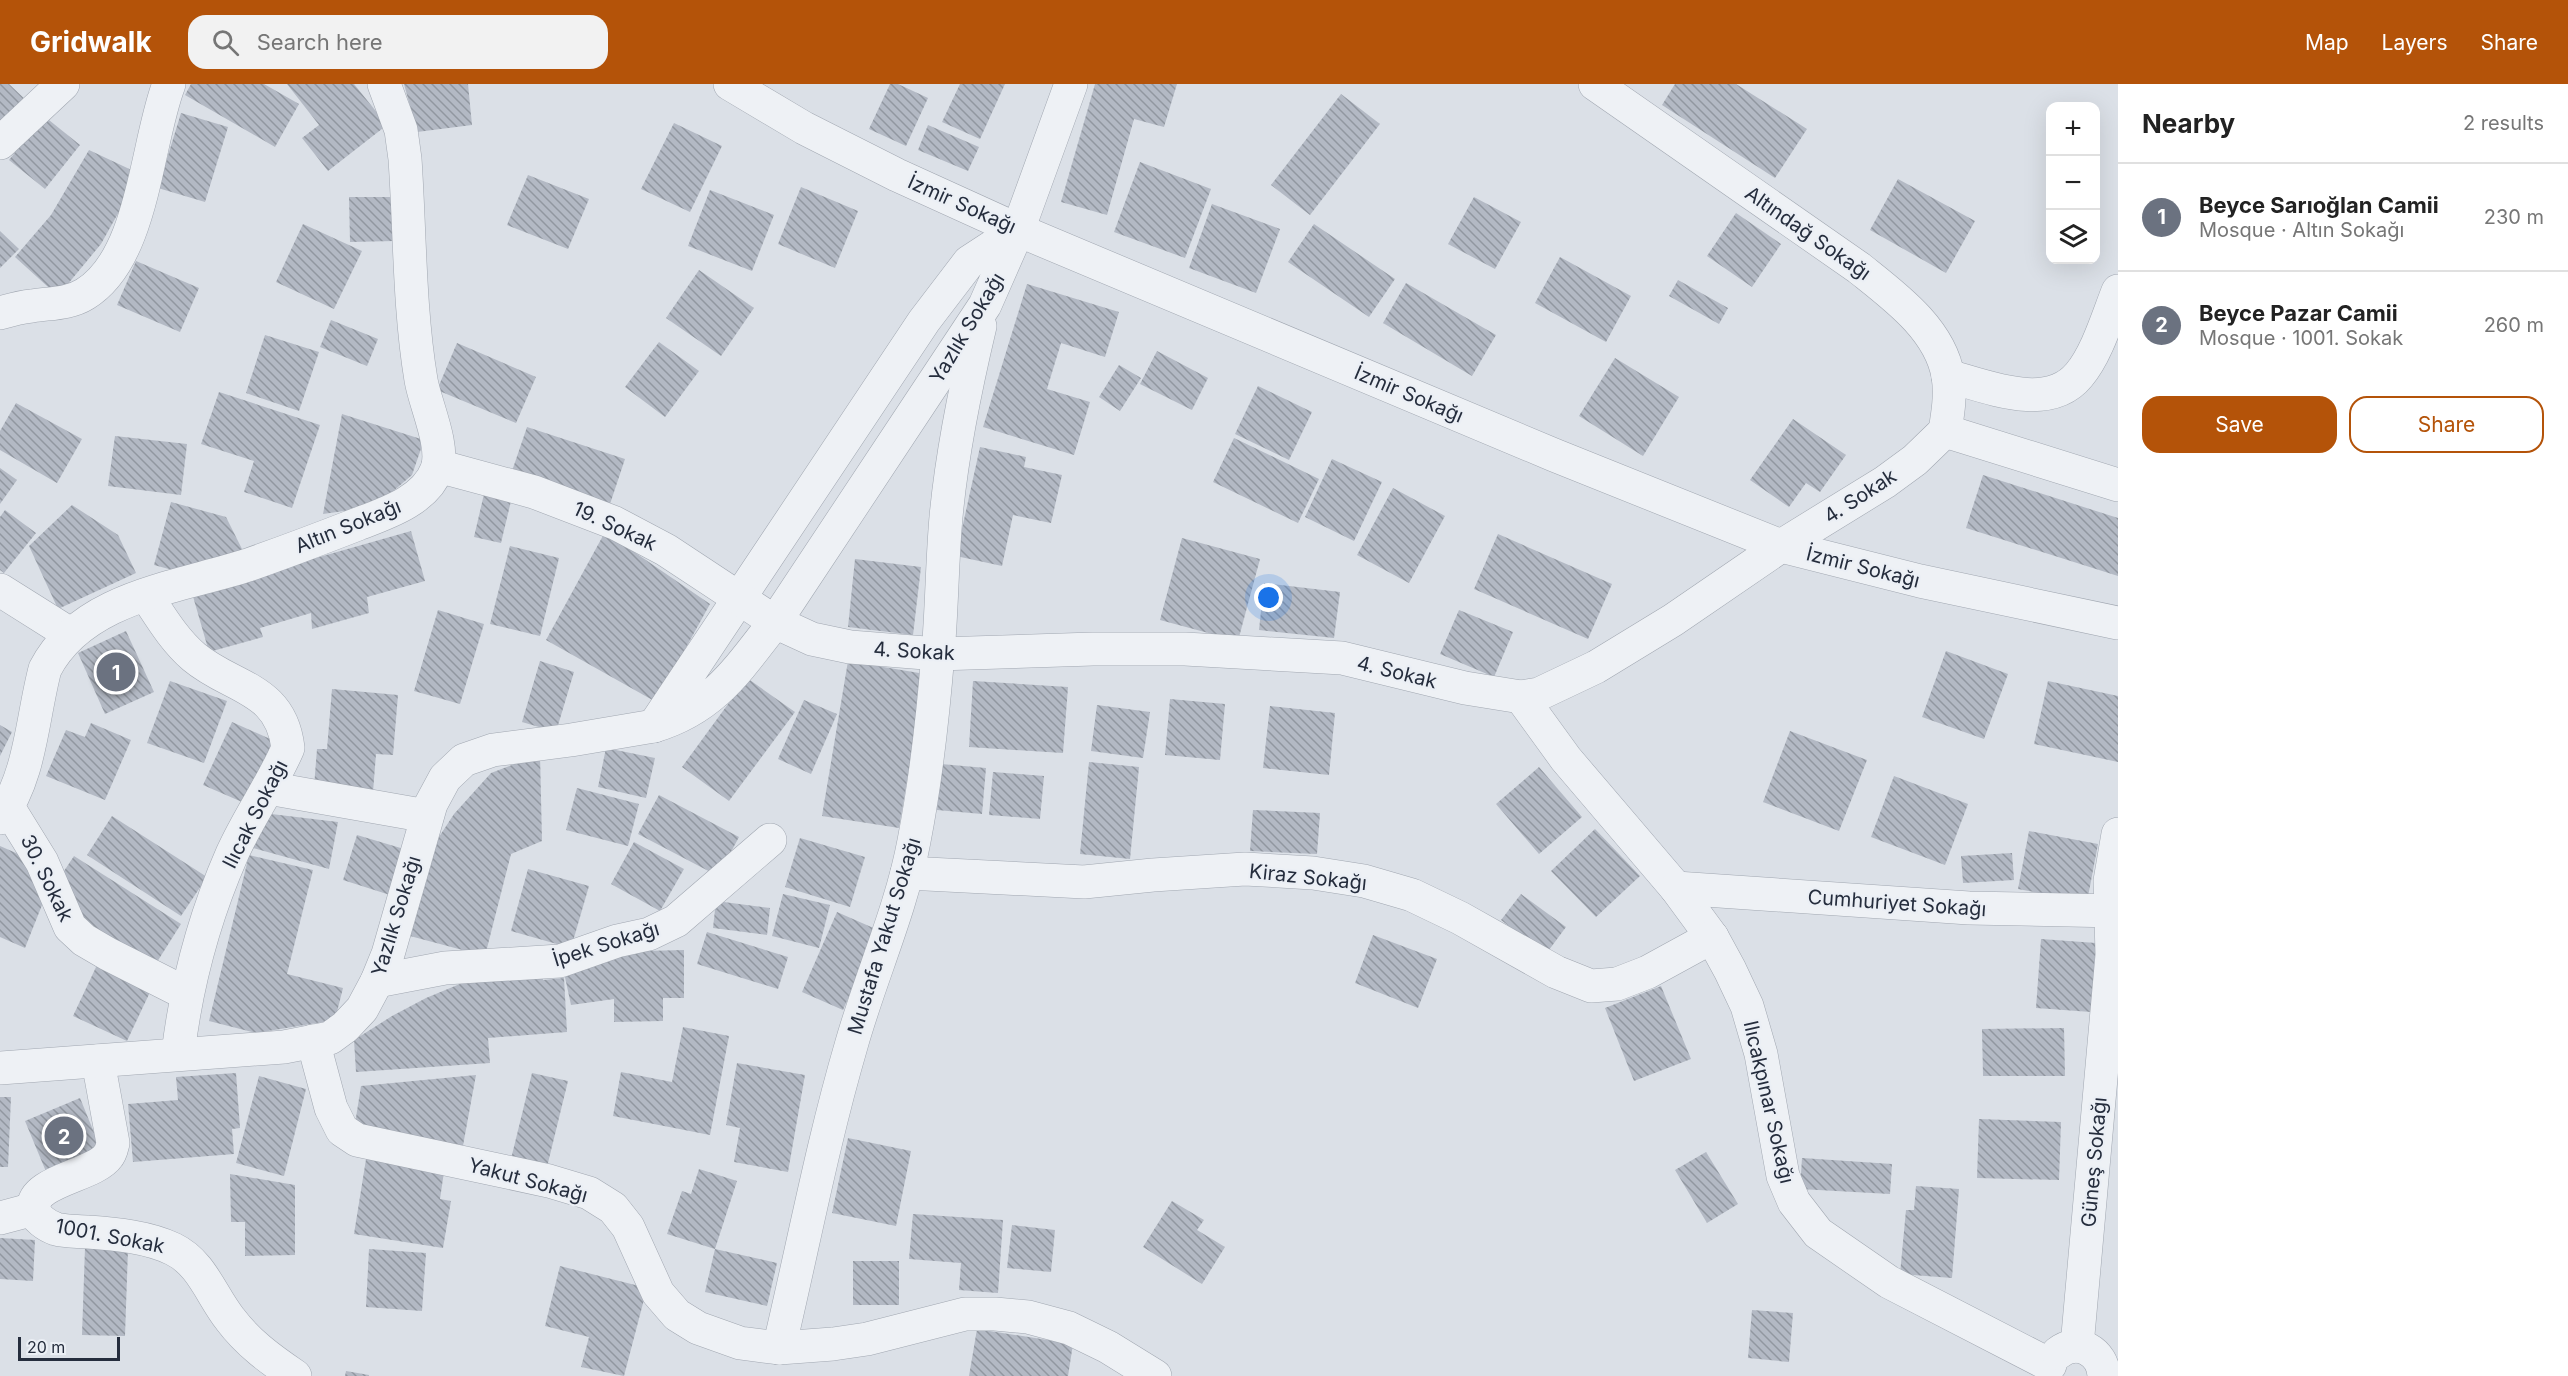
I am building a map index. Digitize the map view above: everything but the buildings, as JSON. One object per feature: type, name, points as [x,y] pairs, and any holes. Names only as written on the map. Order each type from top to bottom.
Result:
[{"type":"street","points":[[0,143],[63,84]]},
{"type":"street","points":[[0,313],[30,306],[67,302],[86,294],[102,279],[118,255],[132,226],[150,165],[156,126],[169,84]]},
{"type":"street","points":[[384,84],[401,130],[405,159],[416,344],[421,383],[437,444],[438,466]]},
{"type":"street","name":"İzmir Sokağı","points":[[730,84],[804,128],[897,175],[1018,230],[1554,455],[1781,546],[1920,581],[2118,623]]},
{"type":"street","points":[[1018,230],[1071,84]]},
{"type":"street","name":"Altındağ Sokağı","points":[[1595,84],[1859,268],[1905,308],[1939,348],[1948,376],[1949,406],[1945,431]]},
{"type":"street","name":"Yazlık Sokağı","points":[[0,1068],[284,1047],[330,1038],[345,1027],[362,1009],[388,954],[427,816],[445,778],[464,760],[494,750],[654,726],[693,710],[716,692],[775,622],[985,305],[1018,230]]},
{"type":"street","name":"Yazlık Sokağı","points":[[654,726],[924,321],[957,276],[969,262],[1018,230]]},
{"type":"street","points":[[1948,376],[2014,394],[2041,394],[2061,389],[2079,375],[2096,345],[2118,291]]},
{"type":"street","name":"Mustafa Yakut Sokağı","points":[[779,1348],[850,1050],[867,990],[907,873],[924,785],[938,654],[946,516],[960,412],[985,305]]},
{"type":"street","points":[[1945,431],[2118,485]]},
{"type":"street","name":"4. Sokak","points":[[775,622],[812,639],[850,647],[938,654],[1093,649],[1185,649],[1342,658],[1465,688],[1521,698],[1539,694],[1596,667],[1673,620],[1781,546],[1885,482],[1915,460],[1945,431]]},
{"type":"street","name":"Altın Sokağı","points":[[4,813],[19,783],[45,669],[54,652],[70,634],[101,613],[146,595],[247,565],[384,514],[412,499],[430,483],[438,466]]},
{"type":"street","name":"19. Sokak","points":[[438,466],[534,492],[615,523],[666,550],[775,622]]},
{"type":"street","points":[[0,590],[70,634]]},
{"type":"street","name":"Ilıcak Sokağı","points":[[146,595],[178,640],[194,657],[262,698],[278,713],[286,732],[288,748],[231,855],[205,929],[187,994],[178,1054]]},
{"type":"street","name":"Ilıcakpınar Sokağı","points":[[1521,698],[1566,759],[1677,888],[1712,938],[1730,969],[1747,1006],[1761,1054],[1783,1176],[1794,1202],[1818,1233],[1889,1282],[2049,1370]]},
{"type":"street","points":[[268,788],[427,816]]},
{"type":"street","name":"30. Sokak","points":[[4,813],[42,862],[70,927],[84,940],[187,994]]},
{"type":"street","name":"Güneş Sokağı","points":[[2077,1346],[2112,955],[2114,911],[2110,881],[2118,834]]},
{"type":"street","name":"İpek Sokağı","points":[[377,981],[445,968],[560,961],[617,941],[649,934],[676,921],[770,840]]},
{"type":"street","name":"Kiraz Sokağı","points":[[907,873],[1084,882],[1153,874],[1245,869],[1313,873],[1364,881],[1412,895],[1460,918],[1556,972],[1591,986],[1617,984],[1648,972],[1712,938]]},
{"type":"street","name":"Cumhuriyet Sokağı","points":[[1677,888],[1969,908],[2114,911]]},
{"type":"street","name":"Yakut Sokağı","points":[[313,1041],[331,1108],[342,1130],[357,1140],[549,1181],[589,1193],[613,1208],[628,1227],[658,1293],[677,1315],[698,1328],[740,1343],[779,1348],[867,1339],[965,1314],[1028,1317],[1069,1328],[1108,1347],[1155,1376]]},
{"type":"street","name":"1001. Sokak","points":[[98,1061],[113,1143],[108,1156],[96,1167],[44,1189],[35,1198],[34,1209],[38,1219],[56,1229],[111,1234],[144,1240],[173,1249],[195,1263],[228,1317],[249,1342],[295,1376]]},
{"type":"street","points":[[0,1218],[34,1209]]},
{"type":"street","points":[[2049,1370],[2061,1351],[2077,1346],[2094,1352],[2100,1360],[2104,1376]]},
{"type":"place","name":"Beyce Sarıoğlan Camii","points":[[116,672]]},
{"type":"place","name":"Beyce Pazar Camii","points":[[64,1136]]}]
